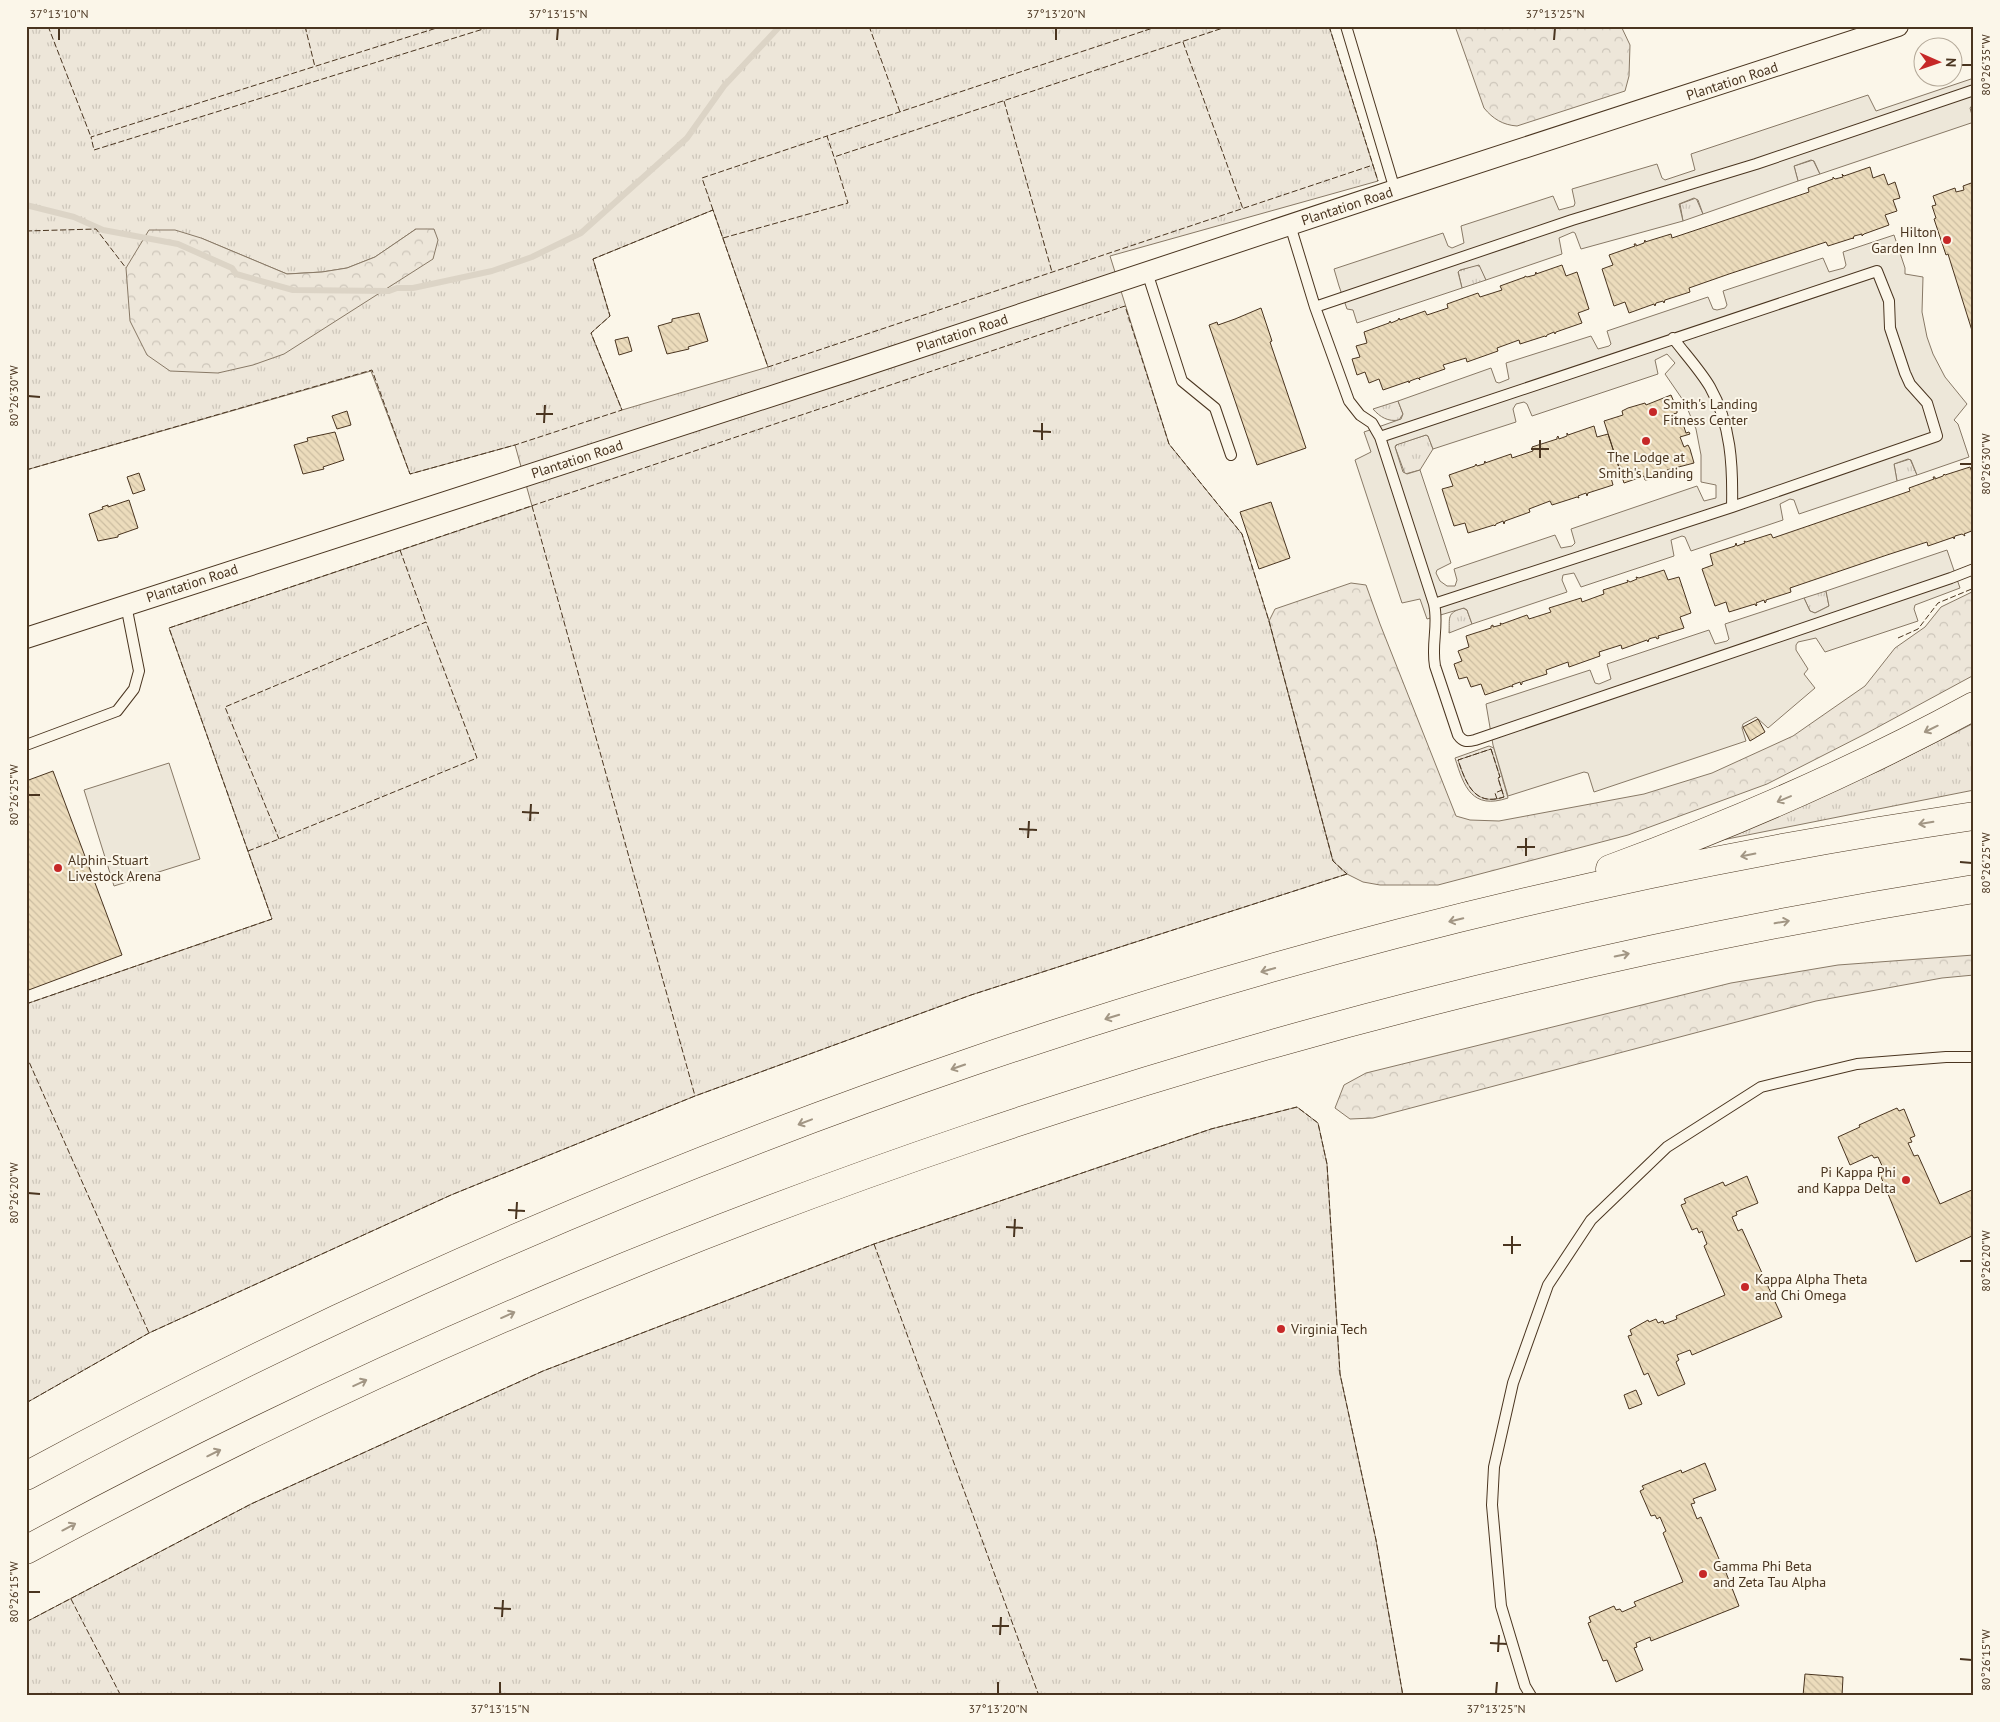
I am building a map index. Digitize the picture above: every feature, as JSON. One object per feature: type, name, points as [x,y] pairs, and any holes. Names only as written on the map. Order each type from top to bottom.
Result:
[{"type":"highway","points":[[1503,908],[1684,841],[1822,783],[1974,706]]},
{"type":"highway","points":[[26,1476],[124,1423],[379,1299],[582,1209],[751,1142],[955,1068],[1314,956],[1503,908],[1649,874],[1746,855],[1974,816]]},
{"type":"highway","points":[[26,1550],[274,1423],[519,1310],[775,1207],[1030,1118],[1256,1048],[1575,965],[1758,926],[1969,891]]},
{"type":"street","name":"Plantation Road","points":[[26,638],[852,370],[1898,26]]},
{"type":"lane","points":[[1346,26],[1395,190]]},
{"type":"lane","points":[[1314,307],[1572,220],[1756,164],[1974,90]]},
{"type":"lane","points":[[1290,225],[1314,307],[1348,401],[1360,415],[1372,424],[1380,437],[1437,615],[1433,655],[1435,666],[1461,740],[1469,741],[1956,577],[1974,569]]},
{"type":"lane","points":[[1380,437],[1877,271],[1889,300],[1890,328],[1905,373],[1910,384],[1927,403],[1937,436],[1732,507],[1434,604]]},
{"type":"lane","points":[[1147,272],[1182,381],[1215,408],[1231,455]]},
{"type":"lane","points":[[1673,338],[1710,387],[1722,415],[1730,443],[1732,507]]},
{"type":"lane","points":[[26,745],[118,710],[134,689],[139,671],[126,605]]},
{"type":"lane","points":[[1531,1696],[1525,1686],[1501,1606],[1492,1505],[1494,1467],[1513,1383],[1548,1285],[1590,1220],[1667,1147],[1761,1087],[1856,1064],[1946,1056],[1974,1057]]},
{"type":"green space","points":[[26,26],[1329,26],[1378,181],[1110,256],[1169,444],[1242,534],[1269,621],[1333,861],[1347,874],[971,995],[695,1096],[451,1195],[149,1333],[26,1403],[26,1004],[272,919],[169,628],[532,506],[515,445],[410,474],[371,371],[26,470]],"holes":[[[713,210],[768,367],[622,410],[591,333],[610,316],[593,259]],[[416,229],[218,373],[201,238],[287,274],[347,268],[375,257]]]},
{"type":"green space","points":[[1455,26],[1621,26],[1630,45],[1629,76],[1625,91],[1517,126],[1503,123],[1484,108]]},
{"type":"green space","points":[[1813,160],[1820,174],[1798,181],[1794,166]]},
{"type":"green space","points":[[1696,198],[1703,214],[1683,221],[1680,204]]},
{"type":"green space","points":[[416,229],[434,229],[438,240],[433,259],[284,354],[253,365],[218,373],[170,371],[147,355],[130,321],[126,268],[149,230],[175,230],[201,238],[287,274],[347,268],[375,257]]},
{"type":"green space","points":[[1476,265],[1481,267],[1486,280],[1462,288],[1458,271]]},
{"type":"green space","points":[[1398,401],[1403,414],[1399,420],[1385,418],[1373,409]]},
{"type":"green space","points":[[1426,435],[1433,449],[1420,470],[1405,474],[1395,447],[1398,444]]},
{"type":"green space","points":[[1910,459],[1917,475],[1897,481],[1894,464]]},
{"type":"green space","points":[[1351,583],[1366,585],[1456,816],[1470,820],[1499,821],[1644,794],[1712,773],[1793,736],[1865,686],[1895,648],[1925,627],[1941,607],[1974,591],[1974,675],[1767,784],[1628,835],[1438,885],[1380,885],[1363,882],[1347,874],[1333,861],[1269,621],[1275,609]]},
{"type":"green space","points":[[1826,591],[1829,606],[1815,613],[1810,611],[1804,598]]},
{"type":"green space","points":[[1463,608],[1467,610],[1472,624],[1449,633],[1451,614]]},
{"type":"green space","points":[[1974,723],[1974,790],[1702,844],[1879,771]]},
{"type":"green space","points":[[1489,746],[1494,748],[1508,798],[1496,801],[1486,801],[1471,793],[1466,787],[1455,758]]},
{"type":"green space","points":[[1491,749],[1504,797],[1485,799],[1478,796],[1468,784],[1458,760]]},
{"type":"green space","points":[[1974,955],[1974,975],[1942,978],[1816,1001],[1373,1118],[1350,1119],[1335,1108],[1344,1085],[1366,1073],[1731,983],[1838,965]]},
{"type":"green space","points":[[1297,1107],[1318,1123],[1327,1164],[1340,1374],[1376,1540],[1403,1696],[26,1696],[26,1622],[251,1504],[543,1371],[874,1244],[1211,1129]]},
{"type":"shaded area","points":[[1974,78],[1974,103],[1970,108],[1974,122],[1820,174],[1814,161],[1811,160],[1794,166],[1798,181],[1703,214],[1698,200],[1694,198],[1679,204],[1683,221],[1581,249],[1573,232],[1559,238],[1562,254],[1486,280],[1479,265],[1460,270],[1458,272],[1462,288],[1357,323],[1353,310],[1347,309],[1334,269],[1443,233],[1448,246],[1452,248],[1464,243],[1461,226],[1553,196],[1559,210],[1574,206],[1572,189],[1657,164],[1662,178],[1665,180],[1695,170],[1691,154],[1868,95],[1876,111],[1944,88],[1962,88],[1962,82]]},
{"type":"shaded area","points":[[1894,235],[1905,268],[1905,274],[1923,277],[1922,312],[1927,337],[1933,354],[1945,377],[1967,404],[1954,420],[1958,424],[1969,457],[1917,475],[1911,460],[1908,459],[1894,464],[1897,481],[1799,514],[1794,500],[1790,499],[1780,504],[1783,520],[1691,551],[1685,537],[1682,536],[1671,540],[1674,556],[1581,587],[1574,573],[1563,575],[1562,580],[1567,592],[1472,624],[1467,610],[1464,608],[1427,619],[1420,599],[1402,603],[1355,460],[1371,452],[1364,432],[1401,419],[1403,414],[1398,401],[1491,368],[1496,382],[1499,383],[1509,379],[1506,363],[1591,336],[1598,349],[1609,346],[1611,344],[1607,331],[1708,297],[1713,309],[1725,308],[1727,305],[1723,291],[1823,258],[1829,272],[1844,268],[1846,265],[1843,252]],"holes":[[[1667,354],[1675,363],[1665,374],[1685,403],[1696,429],[1701,455],[1701,482],[1716,485],[1716,498],[1704,501],[1697,486],[1571,529],[1575,543],[1572,546],[1561,548],[1555,535],[1454,569],[1457,580],[1455,586],[1447,586],[1440,581],[1436,573],[1437,570],[1451,563],[1420,470],[1407,474],[1403,472],[1396,445],[1426,435],[1433,449],[1516,422],[1513,409],[1516,404],[1524,402],[1527,404],[1532,416],[1658,374],[1655,360]]]},
{"type":"shaded area","points":[[1947,550],[1960,588],[1915,605],[1914,609],[1918,621],[1825,652],[1816,638],[1798,642],[1796,650],[1808,669],[1804,674],[1815,688],[1768,728],[1756,717],[1743,724],[1742,728],[1746,741],[1594,792],[1588,773],[1584,772],[1508,796],[1493,745],[1486,704],[1590,670],[1595,683],[1599,684],[1611,679],[1607,664],[1709,630],[1715,644],[1727,641],[1729,639],[1725,624],[1804,598],[1810,611],[1815,613],[1829,606],[1826,591]]},
{"type":"shaded area","points":[[169,763],[200,859],[114,886],[84,790]]},
{"type":"building","points":[[1870,167],[1873,178],[1884,174],[1888,185],[1895,182],[1900,198],[1893,200],[1897,211],[1885,215],[1889,225],[1862,236],[1862,234],[1854,236],[1853,239],[1828,246],[1826,242],[1729,274],[1689,288],[1690,292],[1665,300],[1664,303],[1663,301],[1656,303],[1655,306],[1654,304],[1629,313],[1625,302],[1614,306],[1602,269],[1613,265],[1609,255],[1635,246],[1634,244],[1636,246],[1644,243],[1645,240],[1645,242],[1671,234],[1672,238],[1809,192],[1808,188],[1833,179],[1833,177],[1835,179],[1843,177],[1842,174],[1844,176]]},
{"type":"building","points":[[1974,182],[1974,337],[1948,254],[1946,255],[1934,219],[1936,218],[1932,206],[1936,205],[1933,196],[1955,188],[1956,192],[1964,190],[1963,186]]},
{"type":"building","points":[[1562,265],[1566,276],[1577,272],[1589,309],[1578,313],[1582,323],[1555,334],[1554,332],[1546,337],[1520,344],[1519,340],[1497,348],[1498,351],[1467,362],[1466,358],[1443,365],[1445,369],[1419,378],[1420,380],[1418,378],[1409,383],[1409,381],[1383,390],[1379,379],[1369,383],[1365,372],[1357,375],[1352,359],[1360,357],[1356,346],[1367,343],[1364,332],[1390,321],[1391,323],[1399,318],[1400,320],[1425,311],[1427,315],[1448,308],[1447,304],[1478,293],[1480,297],[1502,290],[1500,286],[1525,276],[1535,275],[1536,272],[1536,274]]},
{"type":"building","points":[[1261,308],[1272,341],[1270,342],[1306,448],[1257,465],[1209,325],[1217,322],[1218,325]]},
{"type":"building","points":[[699,313],[708,341],[688,347],[689,349],[667,354],[658,326],[672,322],[672,319]]},
{"type":"building","points":[[628,337],[632,351],[619,355],[615,340]]},
{"type":"building","name":"The Lodge at Smith's Landing","points":[[1671,395],[1677,409],[1677,413],[1673,414],[1676,424],[1685,421],[1686,423],[1683,424],[1686,433],[1689,432],[1690,434],[1680,437],[1684,447],[1688,445],[1694,463],[1667,470],[1668,472],[1651,479],[1645,480],[1644,476],[1624,483],[1604,421],[1623,415],[1622,411],[1628,408],[1645,403],[1646,405]]},
{"type":"building","points":[[347,411],[351,425],[337,429],[332,416]]},
{"type":"building","points":[[1594,426],[1597,437],[1608,434],[1620,471],[1610,474],[1613,485],[1588,493],[1587,496],[1586,493],[1578,496],[1579,498],[1552,505],[1550,501],[1529,509],[1530,512],[1505,521],[1504,524],[1503,521],[1495,526],[1468,533],[1465,523],[1454,526],[1442,489],[1453,486],[1449,475],[1476,464],[1477,466],[1484,464],[1485,461],[1485,463],[1511,454],[1512,458],[1533,451],[1532,447],[1557,439],[1558,436],[1559,439],[1567,436],[1567,433],[1568,435]]},
{"type":"building","points":[[335,432],[344,460],[323,467],[324,469],[303,474],[294,445],[308,441],[307,438]]},
{"type":"building","points":[[1970,467],[1974,477],[1974,530],[1964,534],[1965,536],[1962,534],[1955,536],[1954,539],[1954,537],[1928,546],[1927,542],[1887,555],[1790,588],[1791,592],[1766,600],[1765,603],[1764,600],[1756,603],[1756,606],[1755,604],[1729,612],[1726,602],[1715,606],[1702,569],[1713,565],[1710,554],[1735,546],[1736,543],[1737,546],[1745,543],[1744,541],[1771,534],[1773,538],[1910,491],[1909,488],[1934,479],[1933,477],[1935,479],[1944,474]]},
{"type":"building","points":[[139,473],[145,490],[133,494],[127,477]]},
{"type":"building","points":[[129,500],[138,528],[118,535],[118,537],[98,541],[89,514],[103,509],[102,507],[108,505],[108,507]]},
{"type":"building","points":[[1271,502],[1290,558],[1259,569],[1240,512]]},
{"type":"building","points":[[1664,570],[1668,580],[1679,577],[1691,613],[1680,617],[1684,628],[1658,636],[1659,638],[1657,639],[1656,637],[1649,639],[1648,642],[1647,640],[1622,649],[1621,645],[1599,652],[1600,656],[1569,667],[1568,662],[1546,670],[1547,674],[1522,682],[1521,685],[1520,682],[1512,685],[1513,687],[1511,686],[1485,695],[1481,684],[1471,687],[1467,677],[1459,679],[1454,664],[1462,661],[1458,651],[1469,647],[1466,636],[1491,628],[1493,625],[1493,627],[1501,625],[1500,623],[1502,624],[1527,615],[1529,619],[1551,612],[1549,608],[1581,598],[1582,602],[1604,594],[1603,590],[1628,582],[1627,580],[1630,582],[1637,579],[1636,577],[1639,578]]},
{"type":"building","points":[[1758,719],[1765,732],[1750,741],[1743,727]]},
{"type":"building","name":"Alphin-Stuart Livestock Arena","points":[[53,771],[122,955],[26,991],[26,781]]},
{"type":"building","name":"Pi Kappa Phi and Kappa Delta","points":[[1897,1108],[1899,1111],[1904,1109],[1915,1136],[1910,1138],[1912,1142],[1908,1143],[1914,1156],[1918,1155],[1940,1204],[1974,1189],[1974,1235],[1916,1262],[1879,1172],[1884,1170],[1878,1157],[1874,1158],[1872,1155],[1850,1165],[1838,1137],[1860,1127],[1859,1125]]},
{"type":"building","name":"Kappa Alpha Theta and Chi Omega","points":[[1747,1176],[1758,1203],[1736,1212],[1737,1215],[1732,1217],[1738,1231],[1742,1229],[1782,1317],[1692,1355],[1690,1350],[1677,1355],[1679,1360],[1676,1362],[1685,1384],[1658,1396],[1648,1373],[1644,1375],[1628,1336],[1632,1335],[1630,1330],[1648,1320],[1649,1322],[1656,1319],[1658,1323],[1663,1321],[1664,1324],[1677,1319],[1676,1316],[1725,1295],[1704,1246],[1707,1244],[1702,1231],[1699,1233],[1697,1228],[1692,1230],[1681,1205],[1686,1203],[1684,1199],[1723,1182],[1725,1186]]},
{"type":"building","points":[[1636,1390],[1642,1404],[1629,1409],[1624,1395]]},
{"type":"building","name":"Gamma Phi Beta and Zeta Tau Alpha","points":[[1705,1463],[1716,1490],[1693,1499],[1695,1503],[1691,1504],[1697,1519],[1701,1517],[1739,1606],[1651,1641],[1650,1637],[1636,1643],[1637,1647],[1634,1648],[1643,1670],[1616,1682],[1607,1660],[1603,1661],[1588,1623],[1591,1622],[1589,1617],[1614,1606],[1616,1610],[1620,1609],[1622,1612],[1636,1606],[1634,1602],[1683,1582],[1663,1533],[1666,1531],[1660,1517],[1657,1519],[1655,1515],[1651,1516],[1640,1491],[1644,1489],[1642,1486],[1681,1470],[1682,1473]]},
{"type":"building","points":[[1805,1674],[1843,1677],[1842,1696],[1803,1696]]},
{"type":"waterway","points":[[26,205],[74,217],[103,230],[178,244],[232,268],[236,274],[293,290],[389,291],[397,288],[413,288],[492,271],[532,257],[581,233],[687,138],[724,86],[780,26]]},
{"type":"fence","points":[[48,26],[91,137]]},
{"type":"fence","points":[[305,26],[315,67]]},
{"type":"fence","points":[[443,26],[91,137],[94,150],[493,26]]},
{"type":"fence","points":[[869,26],[900,112]]},
{"type":"fence","points":[[1159,26],[827,136],[834,157],[1229,26]]},
{"type":"fence","points":[[1329,26],[1378,181]]},
{"type":"fence","points":[[1183,42],[1243,209]]},
{"type":"fence","points":[[1004,101],[1052,272]]},
{"type":"fence","points":[[713,210],[702,178],[827,136]]},
{"type":"fence","points":[[723,238],[848,203],[834,157]]},
{"type":"fence","points":[[26,470],[372,370],[410,474],[515,445],[622,410],[591,333],[610,316],[593,259],[713,210],[768,367],[1373,165]]},
{"type":"fence","points":[[26,231],[96,229],[126,268]]},
{"type":"fence","points":[[26,1004],[272,919],[169,628],[1125,306],[1169,444],[1242,534],[1269,621],[1333,861],[1347,874]]},
{"type":"fence","points":[[532,506],[695,1096]]},
{"type":"fence","points":[[400,550],[426,622]]},
{"type":"fence","points":[[1898,638],[1918,629],[1938,603],[1974,588]]},
{"type":"fence","points":[[248,851],[279,839],[477,758],[426,622],[225,707],[279,839]]},
{"type":"fence","points":[[1491,749],[1504,797],[1485,799],[1478,796],[1468,784],[1458,760],[1491,749]]},
{"type":"fence","points":[[1497,799],[1495,793],[1502,790]]},
{"type":"fence","points":[[26,1403],[149,1333],[451,1195],[695,1096],[971,995],[1347,874]]},
{"type":"fence","points":[[26,1055],[149,1333]]},
{"type":"fence","points":[[26,1622],[251,1504],[543,1371],[874,1244],[1211,1129],[1297,1107],[1318,1123],[1327,1164],[1340,1374],[1376,1540],[1403,1696]]},
{"type":"fence","points":[[874,1244],[1039,1696]]},
{"type":"fence","points":[[71,1599],[121,1696]]},
{"type":"place","name":"Hilton Garden Inn","points":[[1947,240]]},
{"type":"place","name":"Smith's Landing Fitness Center","points":[[1653,412]]},
{"type":"place","name":"The Lodge at Smith's Landing","points":[[1646,441]]},
{"type":"place","name":"Alphin-Stuart Livestock Arena","points":[[58,868]]},
{"type":"place","name":"Pi Kappa Phi and Kappa Delta","points":[[1906,1180]]},
{"type":"place","name":"Kappa Alpha Theta and Chi Omega","points":[[1745,1287]]},
{"type":"place","name":"Virginia Tech","points":[[1281,1329]]},
{"type":"place","name":"Gamma Phi Beta and Zeta Tau Alpha","points":[[1703,1574]]}]
